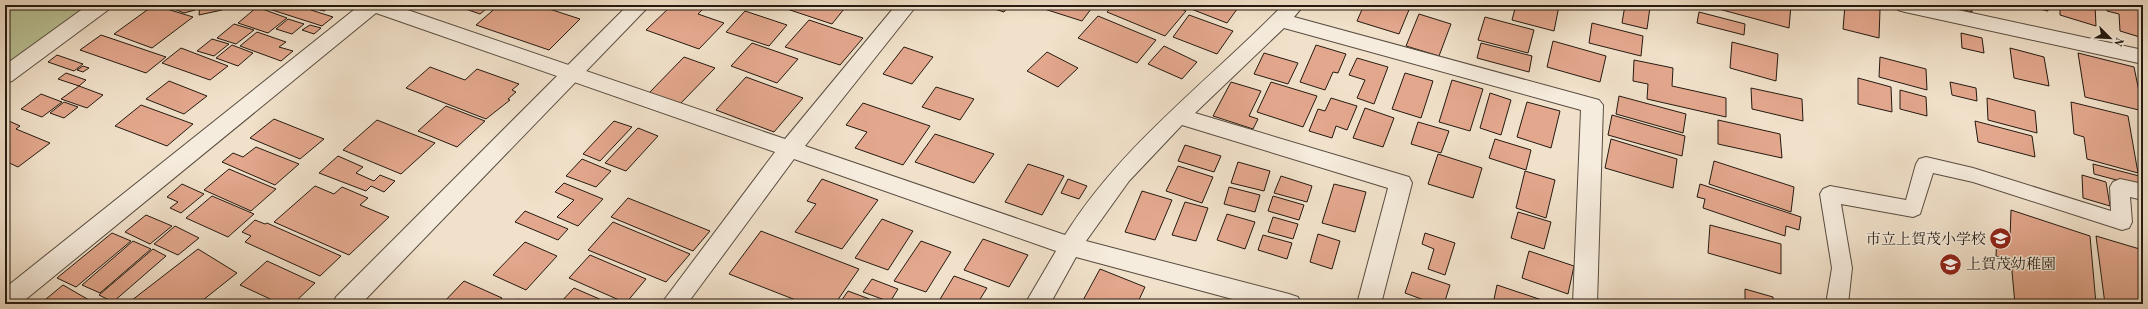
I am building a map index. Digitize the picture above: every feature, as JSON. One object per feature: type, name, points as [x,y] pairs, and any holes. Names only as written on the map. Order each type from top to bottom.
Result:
[{"type":"street","points":[[5,76],[101,5]]},
{"type":"street","points":[[5,302],[373,5],[1070,246],[1289,304]]},
{"type":"street","points":[[345,304],[640,5]]},
{"type":"street","points":[[674,304],[789,150],[907,5]]},
{"type":"street","points":[[1908,6],[2143,57]]},
{"type":"street","points":[[1036,304],[1070,246],[1121,175],[1179,116],[1287,13],[1592,105],[1585,304]]},
{"type":"street","points":[[1179,116],[1401,183],[1369,304]]},
{"type":"lane","points":[[1837,304],[1842,268],[1830,194],[1913,209],[1926,164],[1973,176],[2122,222],[2120,187],[2143,192]]},
{"type":"green space","points":[[5,5],[96,5],[5,67]]},
{"type":"building","points":[[154,5],[193,17],[152,48],[114,34]]},
{"type":"building","points":[[176,5],[196,5],[195,10],[184,13],[174,9]]},
{"type":"building","points":[[200,5],[226,5],[223,6],[222,10],[199,15]]},
{"type":"building","points":[[273,5],[318,5],[311,10],[333,17],[322,26],[269,9]]},
{"type":"building","points":[[321,5],[330,7],[324,11],[316,9]]},
{"type":"building","points":[[454,5],[491,5],[480,14]]},
{"type":"building","points":[[499,5],[537,5],[580,19],[549,50],[476,25]]},
{"type":"building","points":[[672,5],[707,5],[698,14],[724,23],[699,49],[646,30]]},
{"type":"building","points":[[790,5],[831,5],[844,9],[832,24],[787,9]]},
{"type":"building","points":[[982,5],[1009,5],[1004,12]]},
{"type":"building","points":[[1036,5],[1094,5],[1082,21],[1035,6]]},
{"type":"building","points":[[1113,5],[1171,5],[1186,11],[1165,36],[1107,12]]},
{"type":"building","points":[[1188,5],[1240,5],[1227,23],[1186,7]]},
{"type":"building","points":[[1364,5],[1411,5],[1399,34],[1357,21]]},
{"type":"building","points":[[1516,5],[1559,6],[1554,31],[1512,20]]},
{"type":"building","points":[[1625,5],[1650,7],[1647,29],[1622,23]]},
{"type":"building","points":[[1716,5],[1791,5],[1789,28],[1715,8]]},
{"type":"building","points":[[1845,5],[1863,5],[1880,10],[1879,38],[1843,29]]},
{"type":"building","points":[[1944,5],[1971,5],[1972,12]]},
{"type":"building","points":[[2024,5],[2047,5],[2048,11]]},
{"type":"building","points":[[2060,5],[2095,5],[2096,26],[2060,15]]},
{"type":"building","points":[[2108,5],[2143,5],[2143,38],[2120,31],[2119,14],[2107,11]]},
{"type":"building","points":[[257,7],[287,18],[268,33],[238,23]]},
{"type":"building","points":[[745,11],[787,25],[769,46],[726,32]]},
{"type":"building","points":[[1699,12],[1745,24],[1744,35],[1697,23]]},
{"type":"building","points":[[1419,14],[1451,24],[1439,56],[1406,46]]},
{"type":"building","points":[[1189,15],[1233,31],[1217,54],[1173,37]]},
{"type":"building","points":[[1098,16],[1156,40],[1137,63],[1078,38]]},
{"type":"building","points":[[1485,17],[1534,30],[1528,53],[1478,40]]},
{"type":"building","points":[[288,19],[304,24],[292,34],[276,29]]},
{"type":"building","points":[[809,20],[863,38],[840,65],[785,47]]},
{"type":"building","points":[[1592,23],[1643,36],[1641,56],[1589,43]]},
{"type":"building","points":[[234,24],[254,30],[236,44],[217,38]]},
{"type":"building","points":[[310,25],[321,28],[314,34],[302,30]]},
{"type":"building","points":[[257,32],[286,42],[279,47],[293,51],[281,61],[240,46]]},
{"type":"building","points":[[1961,33],[1982,38],[1984,53],[1962,48]]},
{"type":"building","points":[[101,35],[166,57],[146,73],[80,50]]},
{"type":"building","points":[[212,39],[229,44],[214,56],[197,51]]},
{"type":"building","points":[[1553,41],[1606,56],[1600,82],[1547,67]]},
{"type":"building","points":[[1732,42],[1778,54],[1776,81],[1730,68]]},
{"type":"building","points":[[752,43],[798,59],[777,83],[731,66]]},
{"type":"building","points":[[1481,43],[1532,56],[1529,72],[1477,58]]},
{"type":"building","points":[[232,45],[253,53],[238,66],[216,58]]},
{"type":"building","points":[[1316,45],[1346,54],[1338,73],[1333,72],[1325,90],[1300,82]]},
{"type":"building","points":[[1164,46],[1197,62],[1182,79],[1148,64]]},
{"type":"building","points":[[904,47],[933,57],[912,84],[883,74]]},
{"type":"building","points":[[181,48],[228,66],[210,80],[162,63]]},
{"type":"building","points":[[2010,48],[2044,57],[2049,86],[2014,78]]},
{"type":"building","points":[[1047,52],[1078,68],[1058,87],[1027,71]]},
{"type":"building","points":[[1264,53],[1298,63],[1288,84],[1254,74]]},
{"type":"building","points":[[2078,53],[2134,67],[2143,111],[2085,97]]},
{"type":"building","points":[[57,55],[83,64],[74,71],[48,62]]},
{"type":"building","points":[[684,57],[715,68],[680,104],[649,93]]},
{"type":"building","points":[[1880,57],[1926,69],[1927,90],[1879,77]]},
{"type":"building","points":[[1357,58],[1388,67],[1374,104],[1357,98],[1365,80],[1349,75]]},
{"type":"building","points":[[1634,60],[1673,68],[1672,86],[1726,98],[1726,117],[1647,99],[1648,84],[1633,81]]},
{"type":"building","points":[[83,66],[89,68],[83,72],[77,70]]},
{"type":"building","points":[[430,67],[465,80],[477,69],[519,84],[512,90],[516,92],[508,99],[510,100],[486,119],[406,88]]},
{"type":"building","points":[[66,73],[86,80],[79,86],[58,79]]},
{"type":"building","points":[[1405,73],[1433,81],[1421,118],[1392,109]]},
{"type":"building","points":[[746,77],[803,98],[774,132],[716,110]]},
{"type":"building","points":[[1858,78],[1891,87],[1892,112],[1858,104]]},
{"type":"building","points":[[1452,80],[1483,89],[1470,131],[1439,122]]},
{"type":"building","points":[[169,81],[207,96],[184,114],[146,99]]},
{"type":"building","points":[[1231,82],[1261,91],[1249,116],[1258,119],[1253,129],[1213,116]]},
{"type":"building","points":[[1271,82],[1317,96],[1303,127],[1257,112]]},
{"type":"building","points":[[1950,82],[1976,88],[1977,101],[1952,95]]},
{"type":"building","points":[[79,86],[103,95],[87,108],[61,99]]},
{"type":"building","points":[[936,87],[974,99],[960,120],[922,107]]},
{"type":"building","points":[[1751,88],[1802,99],[1803,121],[1752,109]]},
{"type":"building","points":[[1900,90],[1926,97],[1927,116],[1900,109]]},
{"type":"building","points":[[1490,93],[1511,100],[1501,135],[1480,128]]},
{"type":"building","points":[[41,94],[62,102],[42,117],[21,109]]},
{"type":"building","points":[[1619,96],[1686,114],[1683,133],[1616,114]]},
{"type":"building","points":[[1331,98],[1357,106],[1347,130],[1336,126],[1332,138],[1309,131],[1318,109],[1325,111]]},
{"type":"building","points":[[1987,98],[2035,111],[2037,133],[1988,120]]},
{"type":"building","points":[[64,102],[78,107],[64,118],[50,113]]},
{"type":"building","points":[[1527,102],[1560,111],[1551,148],[1517,137]]},
{"type":"building","points":[[2071,102],[2128,116],[2138,173],[2087,159],[2084,137],[2074,134]]},
{"type":"building","points":[[863,103],[930,126],[903,165],[855,148],[867,132],[846,125]]},
{"type":"building","points":[[141,105],[193,124],[167,146],[115,126]]},
{"type":"building","points":[[446,106],[485,121],[457,147],[418,131]]},
{"type":"building","points":[[1365,108],[1394,118],[1383,147],[1353,138]]},
{"type":"building","points":[[1612,115],[1685,136],[1682,156],[1608,135]]},
{"type":"building","points":[[274,119],[324,139],[300,159],[250,138]]},
{"type":"building","points":[[377,120],[435,143],[401,174],[343,150]]},
{"type":"building","points":[[1718,120],[1780,134],[1782,158],[1718,144]]},
{"type":"building","points":[[9,121],[20,126],[16,129],[50,143],[18,167],[5,161],[5,124]]},
{"type":"building","points":[[614,121],[632,127],[600,161],[583,154]]},
{"type":"building","points":[[1975,121],[2032,136],[2035,157],[1978,142]]},
{"type":"building","points":[[1418,122],[1449,131],[1441,153],[1411,144]]},
{"type":"building","points":[[638,128],[658,136],[626,171],[605,163]]},
{"type":"building","points":[[935,134],[994,154],[974,183],[915,162]]},
{"type":"building","points":[[1495,139],[1531,150],[1526,170],[1489,158]]},
{"type":"building","points":[[1611,139],[1677,159],[1673,188],[1605,168]]},
{"type":"building","points":[[1185,145],[1221,156],[1214,172],[1178,161]]},
{"type":"building","points":[[256,147],[299,164],[275,185],[222,162],[233,153],[243,157]]},
{"type":"building","points":[[1438,154],[1482,168],[1473,198],[1428,184]]},
{"type":"building","points":[[338,156],[363,167],[356,173],[374,181],[380,175],[395,181],[384,192],[371,186],[366,191],[319,173]]},
{"type":"building","points":[[582,159],[611,171],[596,187],[566,176]]},
{"type":"building","points":[[1714,161],[1794,187],[1791,212],[1709,184]]},
{"type":"building","points":[[1238,162],[1270,171],[1264,191],[1231,183]]},
{"type":"building","points":[[1028,164],[1064,176],[1042,215],[1005,202]]},
{"type":"building","points":[[2093,164],[2143,177],[2143,187],[2094,174]]},
{"type":"building","points":[[1178,166],[1213,177],[1202,203],[1166,191]]},
{"type":"building","points":[[229,169],[276,189],[251,211],[204,190]]},
{"type":"building","points":[[1525,171],[1555,180],[1546,218],[1516,208]]},
{"type":"building","points":[[2082,175],[2106,182],[2110,206],[2083,198]]},
{"type":"building","points":[[1281,176],[1312,186],[1307,202],[1274,193]]},
{"type":"building","points":[[822,179],[878,200],[842,249],[795,232],[816,204],[807,201]]},
{"type":"building","points":[[1068,179],[1087,186],[1079,199],[1061,193]]},
{"type":"building","points":[[564,183],[603,199],[578,226],[557,217],[574,200],[555,192]]},
{"type":"building","points":[[182,184],[204,194],[181,213],[170,208],[178,202],[167,197]]},
{"type":"building","points":[[1334,184],[1366,192],[1355,232],[1322,223]]},
{"type":"building","points":[[1700,184],[1801,217],[1799,230],[1786,226],[1785,236],[1703,208],[1705,199],[1697,197]]},
{"type":"building","points":[[315,186],[334,194],[342,187],[368,198],[360,205],[389,217],[349,255],[274,222]]},
{"type":"building","points":[[1229,187],[1260,195],[1255,212],[1224,204]]},
{"type":"building","points":[[1142,191],[1172,200],[1155,240],[1125,232]]},
{"type":"building","points":[[212,196],[254,214],[228,237],[186,218]]},
{"type":"building","points":[[1273,196],[1304,205],[1299,220],[1268,211]]},
{"type":"building","points":[[628,198],[710,231],[693,251],[611,217]]},
{"type":"building","points":[[1185,202],[1208,208],[1196,241],[1172,235]]},
{"type":"building","points":[[2011,210],[2090,236],[2096,304],[2015,304],[2011,261],[1996,256],[1997,234],[2010,239]]},
{"type":"building","points":[[525,211],[568,229],[558,240],[515,222]]},
{"type":"building","points":[[1518,212],[1551,222],[1544,249],[1511,238]]},
{"type":"building","points":[[1227,214],[1255,222],[1245,249],[1217,240]]},
{"type":"building","points":[[146,215],[172,226],[150,244],[125,232]]},
{"type":"building","points":[[1273,217],[1298,224],[1293,239],[1268,232]]},
{"type":"building","points":[[882,219],[913,231],[888,270],[855,258]]},
{"type":"building","points":[[255,220],[265,224],[267,223],[341,256],[320,276],[245,242],[251,236],[242,232]]},
{"type":"building","points":[[613,222],[690,254],[666,282],[588,250]]},
{"type":"building","points":[[1710,225],[1781,244],[1781,274],[1708,253]]},
{"type":"building","points":[[175,226],[199,238],[178,255],[154,244]]},
{"type":"building","points":[[761,231],[859,269],[835,304],[806,304],[729,274]]},
{"type":"building","points":[[112,233],[131,241],[76,287],[57,278]]},
{"type":"building","points":[[1425,233],[1455,243],[1445,275],[1428,269],[1434,249],[1422,244]]},
{"type":"building","points":[[1318,234],[1340,241],[1332,269],[1310,262]]},
{"type":"building","points":[[1263,235],[1292,243],[1287,259],[1258,250]]},
{"type":"building","points":[[2096,236],[2143,250],[2143,304],[2105,304]]},
{"type":"building","points":[[983,239],[1028,255],[1009,287],[964,270]]},
{"type":"building","points":[[133,241],[151,249],[100,293],[82,285]]},
{"type":"building","points":[[921,241],[951,252],[926,292],[894,281]]},
{"type":"building","points":[[525,242],[557,256],[526,290],[493,275]]},
{"type":"building","points":[[153,249],[166,256],[113,302],[99,295]]},
{"type":"building","points":[[198,249],[237,273],[198,304],[127,304]]},
{"type":"building","points":[[1529,251],[1574,266],[1568,294],[1522,278]]},
{"type":"building","points":[[590,255],[646,279],[626,303],[569,278]]},
{"type":"building","points":[[267,261],[315,283],[293,304],[281,304],[240,285]]},
{"type":"building","points":[[1100,269],[1145,287],[1137,304],[1081,304]]},
{"type":"building","points":[[1412,272],[1450,285],[1444,304],[1435,304],[1405,293]]},
{"type":"building","points":[[954,276],[987,288],[977,304],[947,304],[939,301]]},
{"type":"building","points":[[872,279],[898,289],[890,302],[863,292]]},
{"type":"building","points":[[464,281],[502,298],[496,304],[442,304]]},
{"type":"building","points":[[63,285],[96,304],[55,304],[46,299]]},
{"type":"building","points":[[1497,285],[1548,302],[1548,304],[1493,304]]},
{"type":"building","points":[[574,288],[611,304],[559,304]]},
{"type":"building","points":[[1745,289],[1773,297],[1773,304],[1745,304]]},
{"type":"building","points":[[848,291],[872,300],[870,304],[839,304]]},
{"type":"building","points":[[518,299],[529,304],[514,304]]},
{"type":"place","name":"市立上賀茂小学校","points":[[2001,239]]},
{"type":"place","name":"上賀茂幼稚園","points":[[1951,264]]}]
